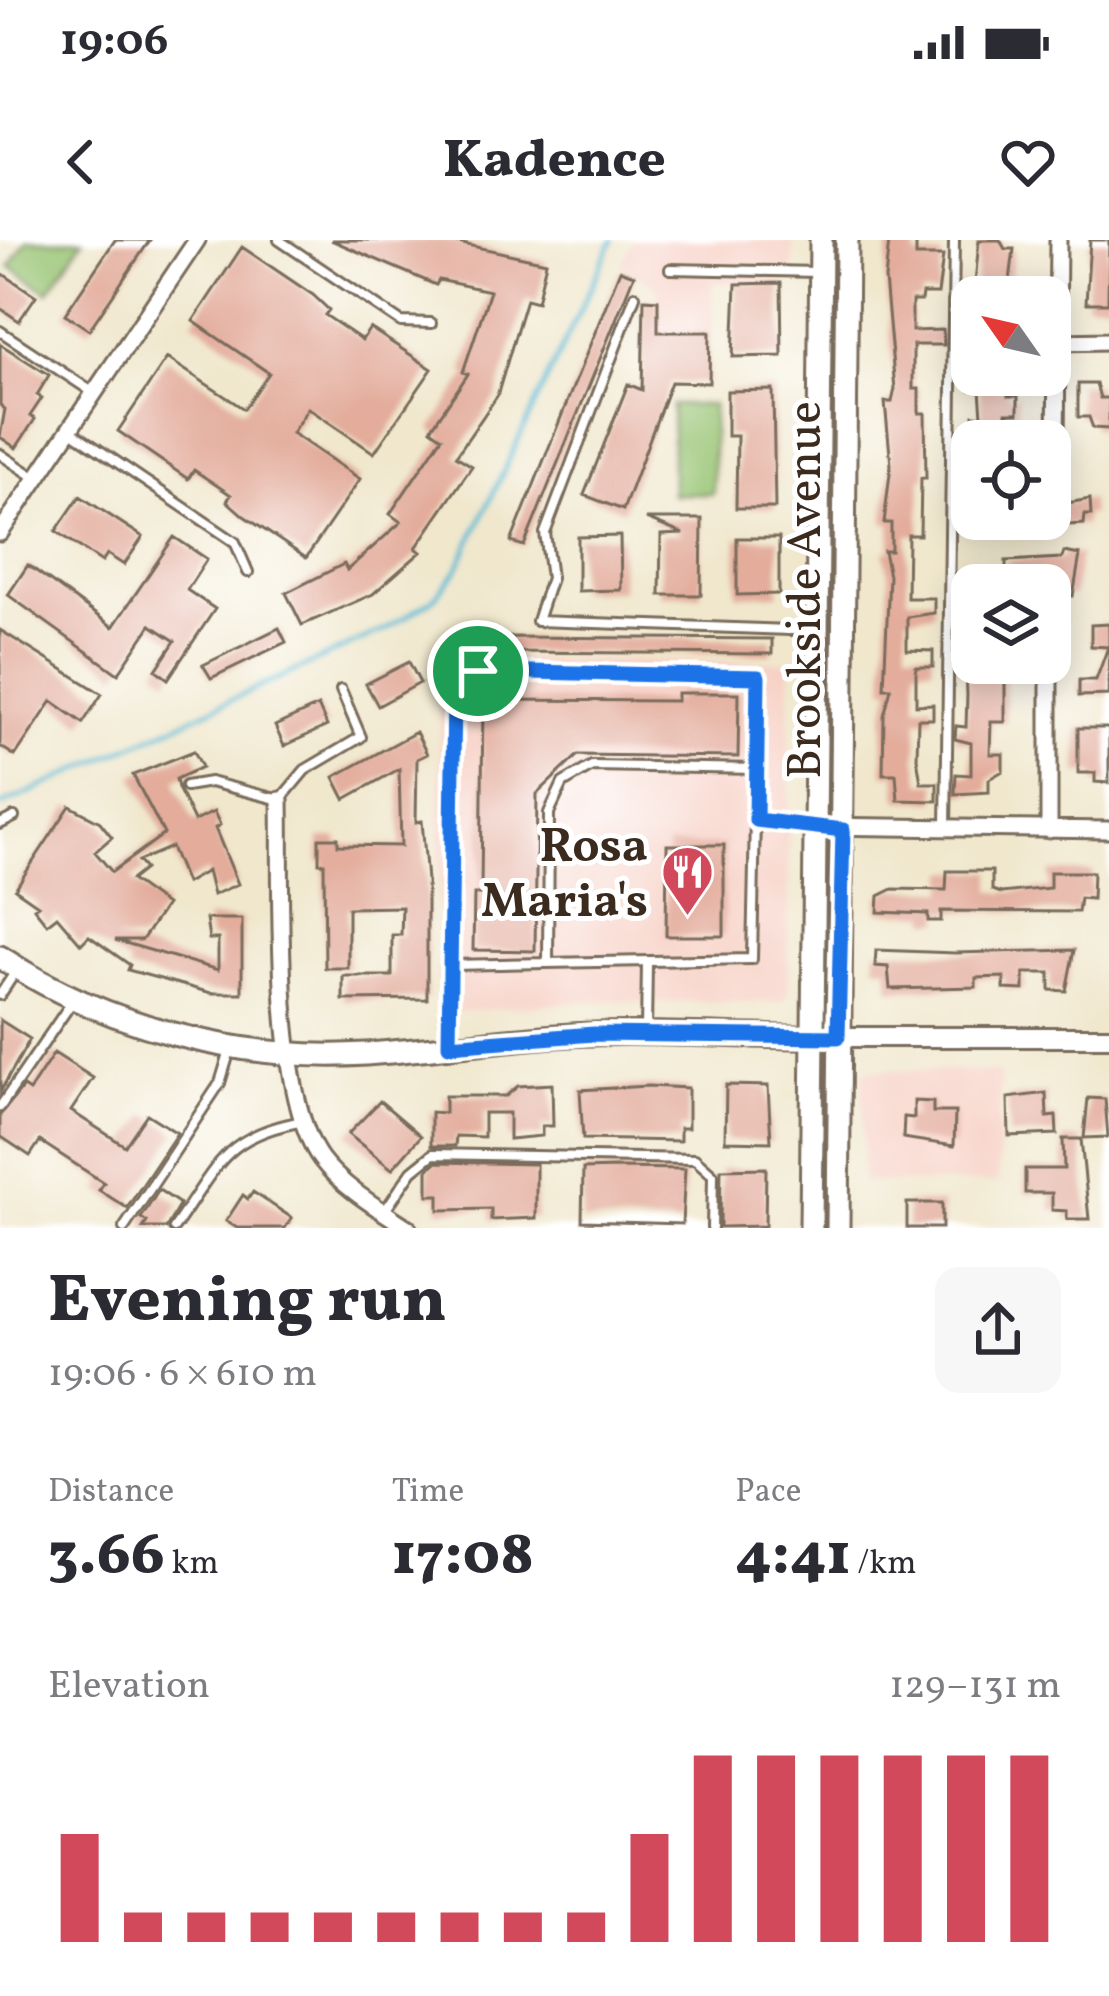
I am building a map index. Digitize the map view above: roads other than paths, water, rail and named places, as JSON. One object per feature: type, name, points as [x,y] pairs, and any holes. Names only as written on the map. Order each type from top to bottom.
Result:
[{"type":"main road","name":"Brookside Avenue","points":[[812,1228],[821,240]]},
{"type":"main road","name":"Brookside Avenue","points":[[838,1228],[847,240]]},
{"type":"main road","points":[[9,963],[110,1015],[292,1053],[364,1054],[646,1034],[814,1037]]},
{"type":"street","points":[[0,532],[197,240]]},
{"type":"street","points":[[1058,240],[1058,276]]},
{"type":"street","points":[[1071,342],[1109,341]]},
{"type":"street","points":[[1049,684],[1049,830]]},
{"type":"street","points":[[280,800],[284,983],[305,1120],[323,1161],[408,1228]]},
{"type":"street","points":[[817,826],[843,830],[1109,830]]},
{"type":"street","points":[[814,1037],[1109,1037]]},
{"type":"lane","points":[[279,240],[400,322],[431,323]]},
{"type":"lane","points":[[946,830],[954,240]]},
{"type":"lane","points":[[670,269],[821,272]]},
{"type":"lane","points":[[635,296],[545,533],[551,578],[537,621],[818,631]]},
{"type":"lane","points":[[0,331],[94,393]]},
{"type":"lane","points":[[70,430],[235,542],[248,572]]},
{"type":"lane","points":[[0,454],[37,478]]},
{"type":"lane","points":[[449,1045],[454,694],[463,678],[478,671],[758,677],[752,959],[451,965]]},
{"type":"lane","points":[[186,786],[210,782],[280,800],[304,770],[361,737],[341,690]]},
{"type":"lane","points":[[548,963],[549,813],[563,783],[592,766],[757,770]]},
{"type":"lane","points":[[0,824],[14,817]]},
{"type":"lane","points":[[756,820],[817,826]]},
{"type":"lane","points":[[646,1034],[647,962]]},
{"type":"lane","points":[[0,995],[9,963]]},
{"type":"lane","points":[[0,1107],[74,998]]},
{"type":"lane","points":[[124,1228],[220,1083],[232,1044]]},
{"type":"lane","points":[[174,1228],[231,1145],[266,1127],[305,1120]]},
{"type":"lane","points":[[384,1212],[412,1172],[434,1154],[695,1159],[713,1175],[712,1228]]},
{"type":"waterway","points":[[0,806],[384,630],[432,600],[456,572],[613,240]]},
{"type":"place","name":"Rosa Maria's","points":[[687,918]]}]
